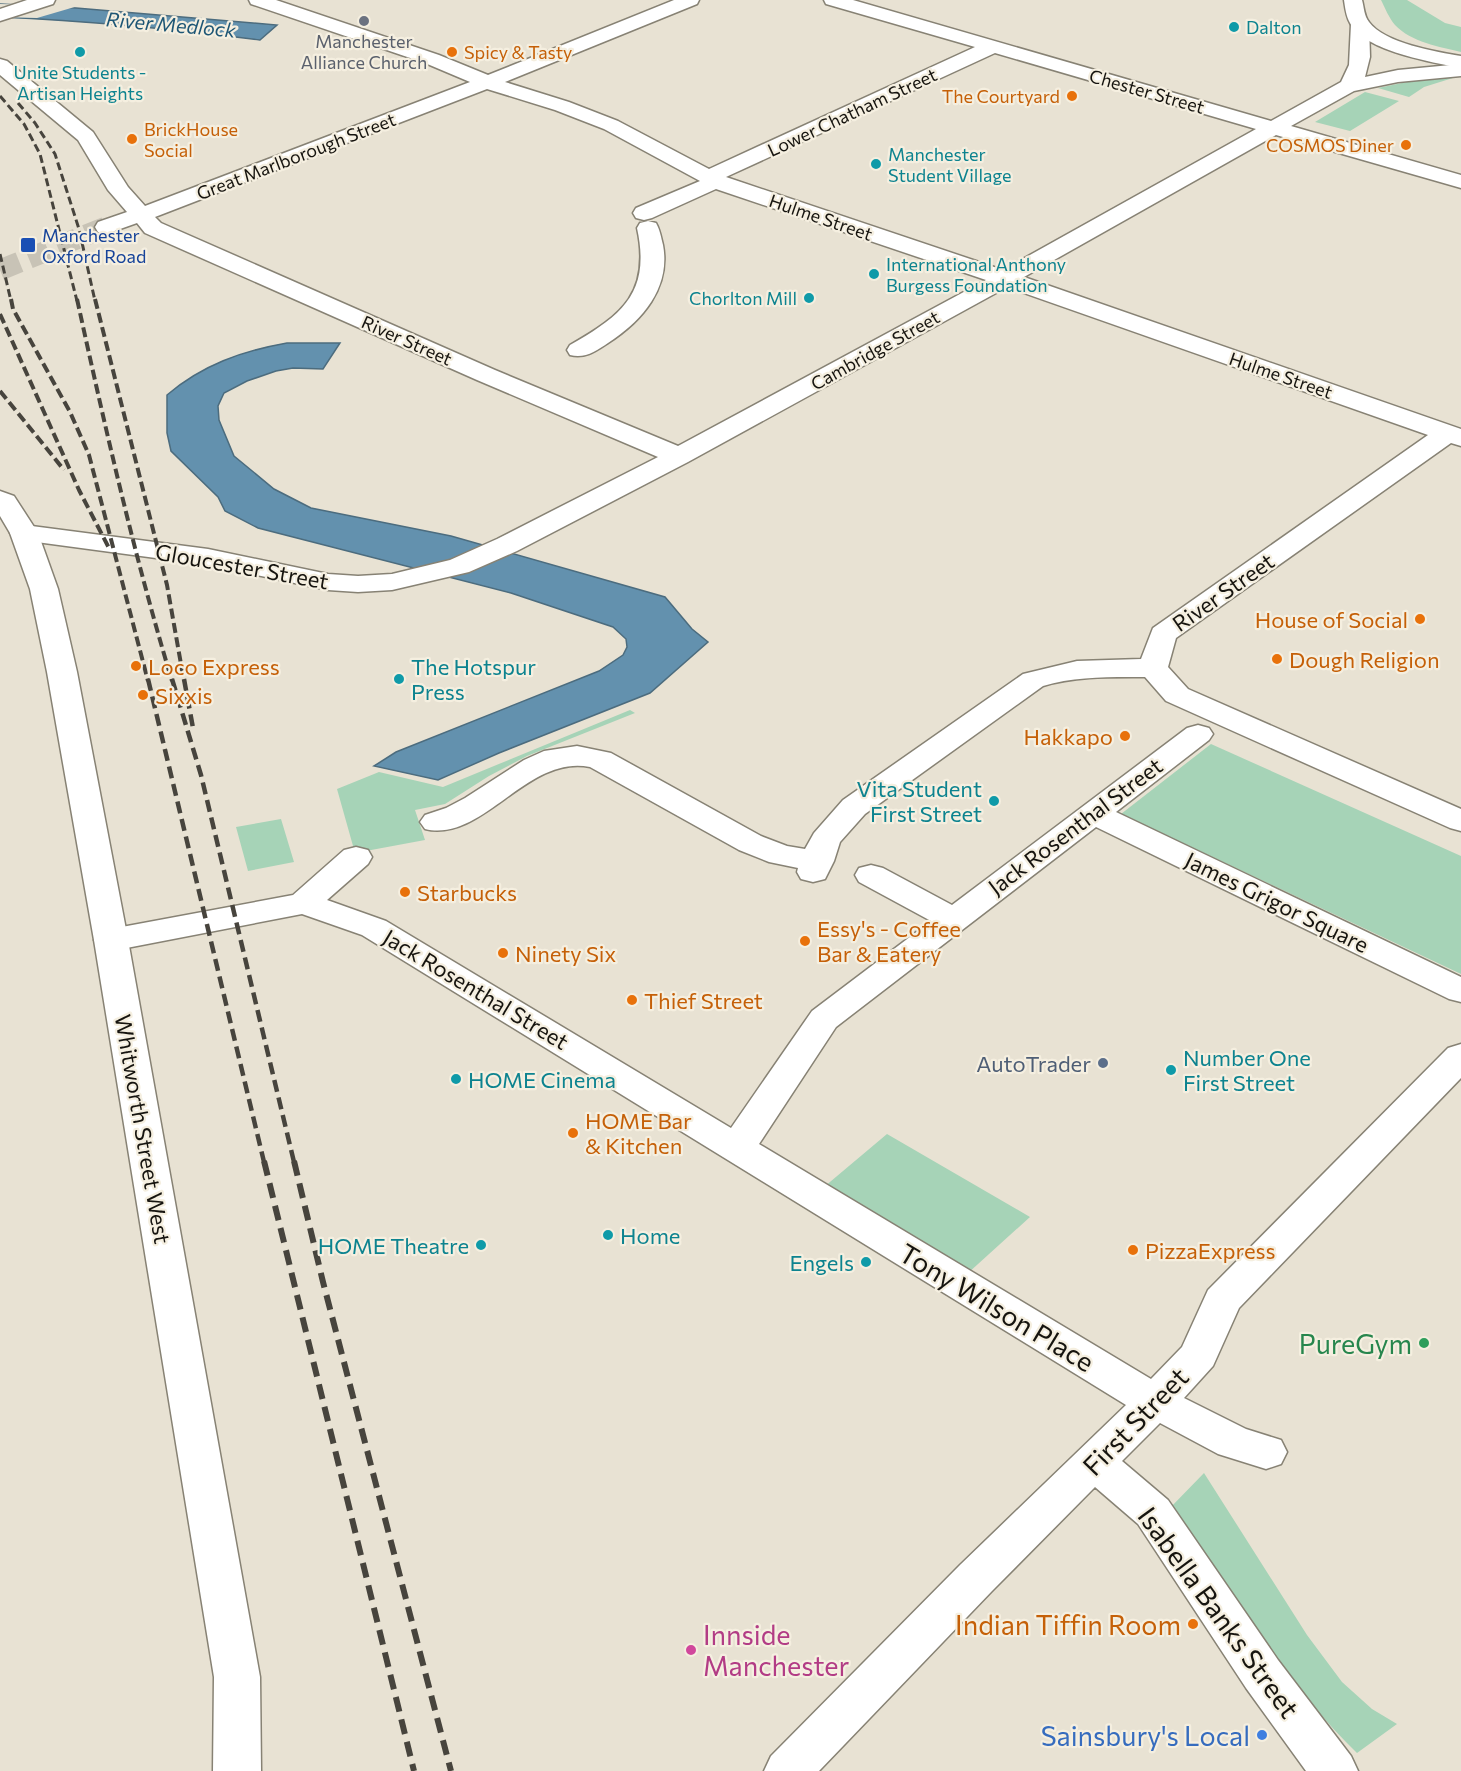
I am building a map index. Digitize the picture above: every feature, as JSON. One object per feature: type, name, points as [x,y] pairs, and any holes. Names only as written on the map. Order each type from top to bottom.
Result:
[{"type":"main road","name":"Hulme Street","points":[[258,0],[432,59],[485,82],[562,106],[611,125],[708,181],[720,183],[1457,427]]},
{"type":"main road","name":"Great Marlborough Street","points":[[106,227],[228,183],[377,123],[436,103],[690,0]]},
{"type":"main road","name":"Chester Street","points":[[833,0],[1461,182]]},
{"type":"main road","points":[[1348,86],[1357,77],[1360,68],[1360,24],[1353,0]]},
{"type":"main road","points":[[0,15],[38,2]]},
{"type":"main road","points":[[1360,24],[1390,43],[1437,58],[1461,62]]},
{"type":"main road","name":"Lower Chatham Street","points":[[579,350],[602,338],[641,299],[653,271],[652,244],[646,220],[708,181],[994,46]]},
{"type":"main road","name":"River Street","points":[[0,65],[86,136],[119,189],[153,228],[486,375],[679,456]]},
{"type":"main road","name":"Cambridge Street","points":[[459,566],[507,545],[679,456],[1348,86],[1398,75],[1461,70]]},
{"type":"main road","name":"River Street","points":[[1153,668],[1163,634],[1457,427]]},
{"type":"main road","name":"Whitworth Street West","points":[[0,499],[5,502],[24,533],[44,589],[62,672],[111,940],[237,1677],[237,1771]]},
{"type":"main road","name":"Gloucester Street","points":[[24,533],[208,557],[328,582],[358,584],[392,582],[459,566]]},
{"type":"main road","points":[[436,822],[457,815],[508,782],[546,762],[559,756],[580,754],[600,760],[750,843],[815,867],[825,840],[854,807],[1033,680],[1057,672],[1087,668],[1153,668],[1177,695],[1461,821]]},
{"type":"main road","name":"Jack Rosenthal Street","points":[[111,940],[304,903],[374,927],[736,1149],[824,1019],[1198,734]]},
{"type":"main road","name":"James Grigor Square","points":[[1092,813],[1461,991]]},
{"type":"main road","points":[[304,903],[356,857]]},
{"type":"main road","points":[[870,875],[953,919]]},
{"type":"main road","name":"First Street","points":[[788,1771],[976,1578],[1155,1402],[1198,1355],[1222,1300],[1461,1056]]},
{"type":"main road","name":"Tony Wilson Place","points":[[736,1149],[1155,1402],[1233,1442],[1266,1452]]},
{"type":"main road","name":"Isabella Banks Street","points":[[1095,1462],[1153,1512],[1262,1674],[1334,1771]]},
{"type":"green space","points":[[1381,0],[1407,0],[1445,23],[1461,27],[1461,52],[1409,36],[1395,25]]},
{"type":"green space","points":[[1456,77],[1424,87],[1409,97],[1378,88],[1421,79]]},
{"type":"green space","points":[[1365,92],[1399,101],[1350,131],[1315,122]]},
{"type":"green space","points":[[630,710],[635,713],[527,756],[489,776],[445,804],[415,810],[425,840],[355,853],[337,789],[379,772],[443,787]]},
{"type":"green space","points":[[1211,744],[1461,856],[1461,974],[1121,814]]},
{"type":"green space","points":[[281,819],[294,862],[248,871],[236,827]]},
{"type":"green space","points":[[887,1134],[1030,1217],[967,1274],[824,1187]]},
{"type":"green space","points":[[1204,1473],[1307,1635],[1342,1682],[1372,1709],[1397,1724],[1357,1753],[1330,1725],[1281,1666],[1169,1509]]},
{"type":"water","name":"River Medlock","points":[[0,4],[277,25],[260,40],[130,26],[0,17]]},
{"type":"water","points":[[287,343],[340,343],[323,369],[293,368],[247,381],[224,393],[218,406],[219,420],[234,456],[274,489],[311,508],[451,536],[665,597],[692,629],[708,642],[650,693],[499,753],[438,780],[374,766],[396,752],[599,671],[623,655],[627,647],[626,639],[613,627],[511,593],[258,528],[225,511],[218,497],[171,451],[167,433],[167,395],[208,367],[254,350]]},
{"type":"pier","points":[[0,4],[78,6],[37,18],[0,17]]},
{"type":"tunnel","points":[[0,270],[106,227]]},
{"type":"railway","points":[[0,96],[24,124],[40,154],[77,301]]},
{"type":"railway","points":[[18,103],[35,123],[55,154],[79,229],[95,301]]},
{"type":"railway","points":[[0,254],[11,301]]},
{"type":"railway","points":[[11,299],[13,309],[70,412],[89,455],[148,681]]},
{"type":"railway","points":[[77,299],[109,443],[172,681]]},
{"type":"railway","points":[[95,299],[167,585],[184,681]]},
{"type":"railway","points":[[0,314],[79,490],[110,550]]},
{"type":"railway","points":[[0,391],[64,470]]},
{"type":"railway","points":[[148,679],[264,1162]]},
{"type":"railway","points":[[172,679],[201,775],[294,1162]]},
{"type":"railway","points":[[184,679],[193,728]]},
{"type":"railway","points":[[264,1161],[414,1771]]},
{"type":"railway","points":[[294,1161],[323,1282],[451,1771]]},
{"type":"place","name":"Manchester Alliance Church","points":[[364,21]]},
{"type":"place","name":"Dalton","points":[[1234,27]]},
{"type":"place","name":"Unite Students - Artisan Heights","points":[[80,52]]},
{"type":"place","name":"Spicy & Tasty","points":[[452,52]]},
{"type":"place","name":"The Courtyard","points":[[1072,96]]},
{"type":"place","name":"BrickHouse Social","points":[[132,139]]},
{"type":"place","name":"COSMOS Diner","points":[[1406,145]]},
{"type":"place","name":"Manchester Student Village","points":[[876,164]]},
{"type":"place","name":"Manchester Oxford Road","points":[[28,245]]},
{"type":"place","name":"International Anthony Burgess Foundation","points":[[874,274]]},
{"type":"place","name":"Chorlton Mill","points":[[809,298]]},
{"type":"place","name":"House of Social","points":[[1420,619]]},
{"type":"place","name":"Dough Religion","points":[[1277,659]]},
{"type":"place","name":"Loco Express","points":[[136,666]]},
{"type":"place","name":"The Hotspur Press","points":[[399,679]]},
{"type":"place","name":"Sixxis","points":[[143,695]]},
{"type":"place","name":"Hakkapo","points":[[1125,736]]},
{"type":"place","name":"Vita Student First Street","points":[[994,801]]},
{"type":"place","name":"Starbucks","points":[[405,892]]},
{"type":"place","name":"Essy's - Coffee Bar & Eatery","points":[[805,941]]},
{"type":"place","name":"Ninety Six","points":[[503,953]]},
{"type":"place","name":"Thief Street","points":[[632,1000]]},
{"type":"place","name":"AutoTrader","points":[[1103,1063]]},
{"type":"place","name":"Number One First Street","points":[[1171,1070]]},
{"type":"place","name":"HOME Cinema","points":[[456,1079]]},
{"type":"place","name":"HOME Bar & Kitchen","points":[[573,1133]]},
{"type":"place","name":"Home","points":[[608,1235]]},
{"type":"place","name":"HOME Theatre","points":[[481,1245]]},
{"type":"place","name":"PizzaExpress","points":[[1133,1250]]},
{"type":"place","name":"Engels","points":[[866,1262]]},
{"type":"place","name":"PureGym","points":[[1424,1343]]},
{"type":"place","name":"Indian Tiffin Room","points":[[1193,1624]]},
{"type":"place","name":"Innside Manchester","points":[[691,1650]]},
{"type":"place","name":"Sainsbury's Local","points":[[1262,1735]]}]
